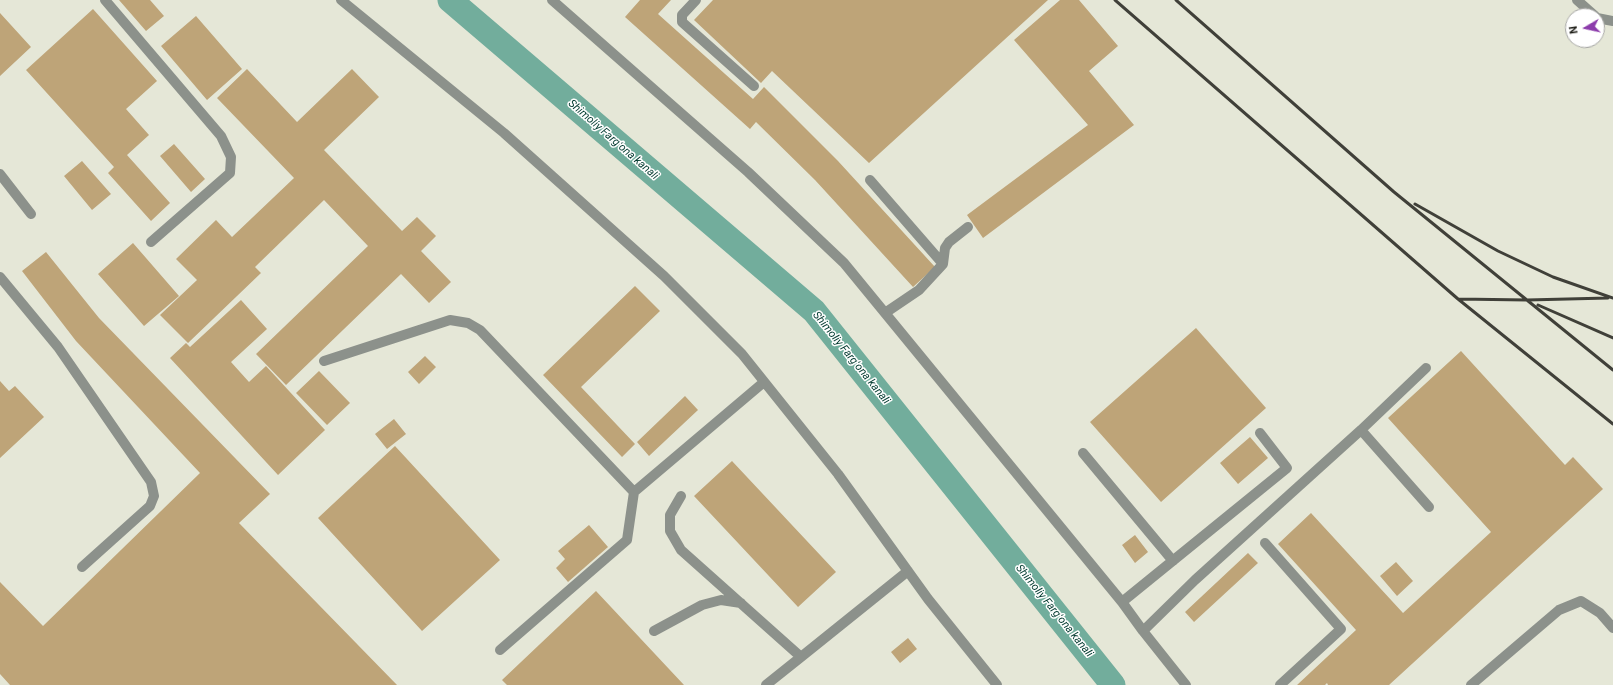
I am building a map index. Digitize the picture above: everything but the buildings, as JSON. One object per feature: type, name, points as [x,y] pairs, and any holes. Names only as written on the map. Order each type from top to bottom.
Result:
[{"type":"street","points":[[105,0],[221,136],[231,157],[230,173],[151,242]]},
{"type":"street","points":[[341,0],[504,133],[664,276],[742,354],[838,474],[928,599],[997,685]]},
{"type":"street","points":[[552,0],[748,172],[844,263],[1122,602],[1186,685]]},
{"type":"street","points":[[696,0],[682,15],[682,22],[754,86]]},
{"type":"street","points":[[1577,0],[1586,8]]},
{"type":"street","points":[[0,174],[32,214]]},
{"type":"street","points":[[870,180],[943,264]]},
{"type":"street","points":[[885,313],[919,290],[943,264],[945,248],[949,242],[968,227]]},
{"type":"street","points":[[0,277],[58,347],[151,482],[154,496],[150,506],[82,567]]},
{"type":"street","points":[[324,361],[450,320],[468,322],[480,330],[634,492]]},
{"type":"street","points":[[1143,631],[1195,580],[1361,430],[1426,368]]},
{"type":"street","points":[[500,650],[627,540],[634,492],[764,382]]},
{"type":"street","points":[[1361,430],[1429,507]]},
{"type":"street","points":[[1122,602],[1287,468],[1260,433]]},
{"type":"street","points":[[1083,453],[1173,561]]},
{"type":"street","points":[[680,496],[670,515],[670,531],[681,550],[801,657]]},
{"type":"street","points":[[1265,543],[1341,629],[1280,685]]},
{"type":"street","points":[[766,685],[908,571]]},
{"type":"street","points":[[654,631],[702,605],[721,600],[741,603]]},
{"type":"street","points":[[1471,685],[1559,610],[1581,601],[1600,613],[1613,628]]},
{"type":"waterway","name":"Shimoliy Fargʻona kanali","points":[[450,0],[814,311],[1113,685]]},
{"type":"railway","points":[[1115,0],[1458,299],[1613,424]]},
{"type":"railway","points":[[1176,0],[1394,192],[1613,370]]},
{"type":"railway","points":[[1415,204],[1498,251],[1553,277],[1613,298]]},
{"type":"railway","points":[[1458,299],[1527,300],[1608,298]]},
{"type":"railway","points":[[1538,305],[1613,338]]}]
